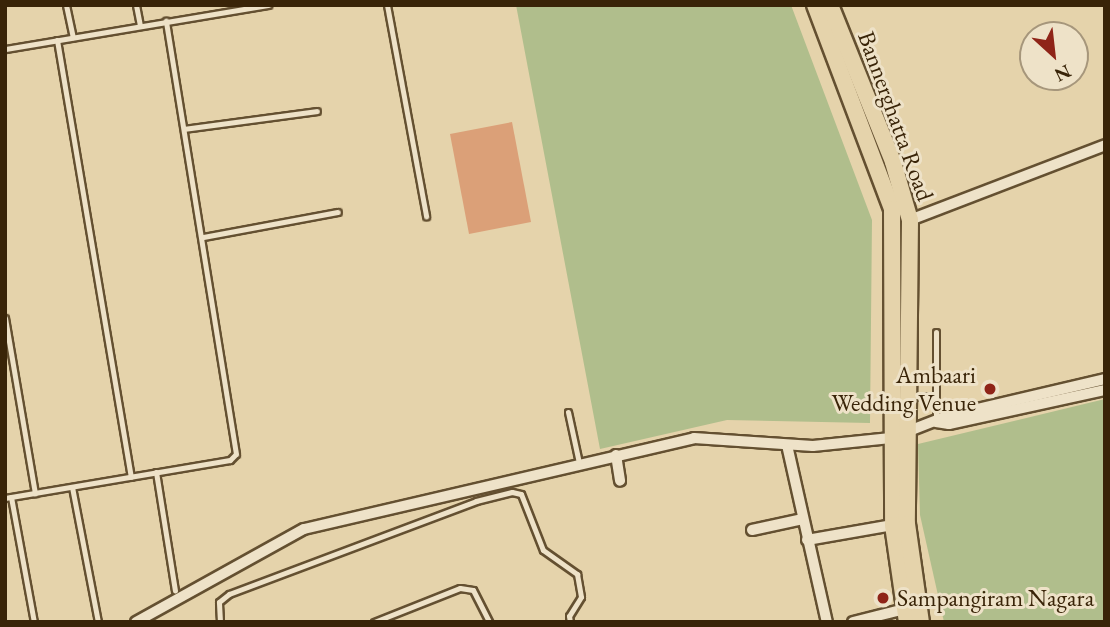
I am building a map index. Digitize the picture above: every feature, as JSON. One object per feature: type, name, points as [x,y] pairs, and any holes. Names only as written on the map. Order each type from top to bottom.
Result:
[{"type":"main road","name":"Bannerghatta Road","points":[[815,5],[892,209],[898,435],[907,524],[908,607]]},
{"type":"main road","name":"Bannerghatta Road","points":[[830,5],[893,162],[910,220],[907,396],[898,435],[893,525],[908,607],[921,622]]},
{"type":"street","points":[[910,220],[1105,145]]},
{"type":"street","points":[[136,622],[304,529],[579,463],[708,436],[787,445],[898,435],[936,422],[1105,379]]},
{"type":"street","points":[[936,422],[949,424],[1105,390]]},
{"type":"street","points":[[787,445],[827,622]]},
{"type":"street","points":[[616,455],[620,481]]},
{"type":"street","points":[[752,530],[803,519]]},
{"type":"street","points":[[807,540],[893,525]]},
{"type":"street","points":[[853,622],[908,607]]},
{"type":"lane","points":[[66,5],[73,37]]},
{"type":"lane","points":[[136,5],[140,26]]},
{"type":"lane","points":[[5,49],[268,5]]},
{"type":"lane","points":[[387,5],[426,216]]},
{"type":"lane","points":[[34,622],[8,498],[230,460],[239,447],[166,21]]},
{"type":"lane","points":[[57,40],[131,477]]},
{"type":"lane","points":[[184,130],[317,111]]},
{"type":"lane","points":[[203,237],[338,212]]},
{"type":"lane","points":[[5,318],[35,493]]},
{"type":"lane","points":[[936,332],[936,422]]},
{"type":"lane","points":[[907,396],[936,397]]},
{"type":"lane","points":[[568,412],[579,463]]},
{"type":"lane","points":[[156,472],[175,590]]},
{"type":"lane","points":[[72,487],[98,622]]},
{"type":"lane","points":[[220,622],[219,601],[229,594],[476,501],[512,492],[521,494],[543,550],[578,574],[581,597],[569,616],[570,622]]},
{"type":"lane","points":[[374,622],[460,588],[473,590],[489,622]]},
{"type":"green space","points":[[516,5],[791,5],[872,220],[870,423],[727,420],[600,449]]},
{"type":"green space","points":[[1105,399],[1105,622],[944,622],[920,515],[918,444]]},
{"type":"building","points":[[512,122],[531,222],[469,234],[450,134]]},
{"type":"place","name":"Ambaari Wedding Venue","points":[[990,389]]},
{"type":"place","name":"Sampangiram Nagara","points":[[883,598]]}]
